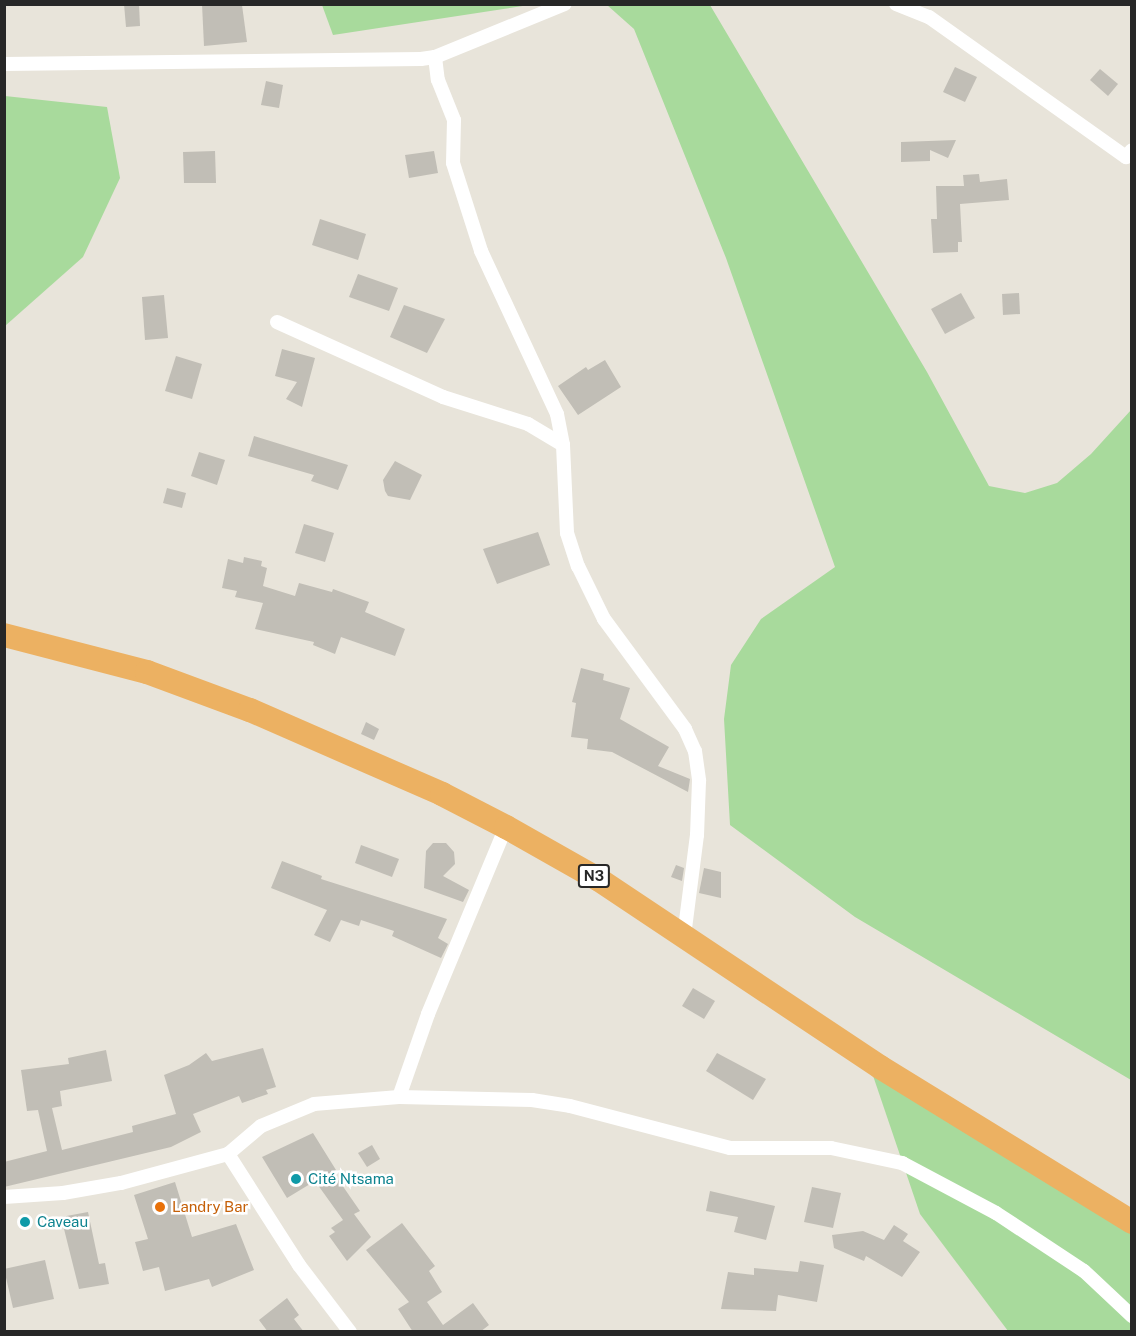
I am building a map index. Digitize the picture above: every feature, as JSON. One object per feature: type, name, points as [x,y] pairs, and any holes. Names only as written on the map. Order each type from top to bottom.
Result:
[{"type":"highway","name":"N3","points":[[4,635],[147,672],[250,710],[432,789],[559,854],[880,1067],[1131,1222]]},
{"type":"street","points":[[4,64],[435,57],[565,4]]},
{"type":"street","points":[[896,4],[929,17],[1130,156]]},
{"type":"street","points":[[435,57],[438,80],[454,120],[453,163],[481,251],[557,414],[563,445],[567,533],[578,566],[604,619],[685,729],[695,752],[699,781],[697,835],[684,936]]},
{"type":"street","points":[[277,322],[443,398],[528,424],[563,445]]},
{"type":"street","points":[[399,1097],[428,1014],[506,827]]},
{"type":"street","points":[[4,1197],[63,1193],[121,1183],[228,1154],[261,1126],[314,1104],[399,1097],[532,1100],[570,1106],[730,1148],[831,1148],[894,1160],[996,1213],[1084,1271],[1131,1316]]},
{"type":"street","points":[[228,1154],[299,1265],[350,1332]]},
{"type":"green space","points":[[322,4],[529,5],[333,35]]},
{"type":"green space","points":[[607,5],[710,5],[927,372],[989,486],[1025,493],[1057,483],[1091,454],[1131,410],[1131,1080],[855,917],[730,825],[724,719],[731,665],[761,619],[835,567],[726,258],[634,29]]},
{"type":"green space","points":[[5,96],[107,107],[120,178],[83,257],[5,326]]},
{"type":"green space","points":[[867,1058],[1131,1211],[1131,1331],[1008,1331],[920,1214]]},
{"type":"building","points":[[124,4],[139,4],[140,26],[126,27]]},
{"type":"building","points":[[202,4],[242,5],[247,42],[204,46]]},
{"type":"building","points":[[955,67],[977,77],[965,102],[943,92]]},
{"type":"building","points":[[1100,69],[1118,84],[1108,96],[1090,80]]},
{"type":"building","points":[[266,81],[283,85],[279,108],[261,105]]},
{"type":"building","points":[[956,140],[948,158],[930,150],[930,161],[901,162],[901,142]]},
{"type":"building","points":[[215,151],[216,183],[184,183],[183,152]]},
{"type":"building","points":[[434,151],[438,173],[409,178],[405,155]]},
{"type":"building","points":[[979,174],[980,182],[1007,179],[1009,200],[960,204],[962,242],[958,242],[958,252],[933,253],[931,219],[937,219],[936,186],[964,186],[963,175]]},
{"type":"building","points":[[320,219],[366,234],[358,260],[312,245]]},
{"type":"building","points":[[358,274],[398,288],[389,311],[349,297]]},
{"type":"building","points":[[961,293],[975,318],[945,334],[931,309]]},
{"type":"building","points":[[1019,293],[1020,314],[1003,315],[1002,294]]},
{"type":"building","points":[[164,295],[168,338],[145,340],[142,297]]},
{"type":"building","points":[[404,305],[445,319],[427,353],[390,337]]},
{"type":"building","points":[[282,349],[315,358],[302,407],[286,399],[297,382],[275,376]]},
{"type":"building","points":[[176,356],[202,364],[192,399],[165,391]]},
{"type":"building","points":[[605,360],[621,387],[578,415],[558,386],[586,367],[588,370]]},
{"type":"building","points":[[254,436],[348,465],[338,490],[311,481],[314,475],[248,456]]},
{"type":"building","points":[[199,452],[225,460],[217,485],[191,476]]},
{"type":"building","points":[[395,461],[422,475],[410,500],[388,496],[385,491],[383,480]]},
{"type":"building","points":[[167,488],[186,493],[182,508],[163,503]]},
{"type":"building","points":[[304,524],[334,533],[325,562],[295,553]]},
{"type":"building","points":[[538,532],[550,565],[497,584],[483,549]]},
{"type":"building","points":[[244,557],[262,561],[261,566],[267,568],[263,586],[295,596],[299,583],[332,592],[333,589],[369,602],[365,612],[405,629],[395,656],[341,637],[335,654],[313,645],[314,642],[255,629],[263,603],[235,597],[237,591],[222,588],[228,559],[243,563]]},
{"type":"building","points":[[581,668],[604,674],[603,680],[630,688],[620,719],[669,747],[658,766],[690,779],[688,792],[612,752],[587,749],[588,739],[571,737],[576,703],[572,702]]},
{"type":"building","points":[[366,722],[379,729],[374,740],[361,734]]},
{"type":"building","points":[[433,843],[446,843],[454,852],[455,864],[443,876],[469,890],[463,902],[424,888],[426,851]]},
{"type":"building","points":[[361,845],[399,859],[392,877],[355,863]]},
{"type":"building","points":[[282,861],[322,876],[321,879],[447,919],[438,938],[448,944],[441,958],[392,936],[394,931],[361,920],[359,926],[341,920],[330,942],[314,935],[327,910],[271,888]]},
{"type":"building","points":[[676,865],[684,868],[682,881],[671,877]]},
{"type":"building","points":[[704,868],[721,872],[721,898],[699,893]]},
{"type":"building","points":[[693,988],[715,1001],[704,1019],[682,1006]]},
{"type":"building","points":[[263,1048],[276,1087],[266,1090],[268,1094],[242,1103],[239,1096],[193,1114],[201,1132],[171,1147],[4,1187],[4,1162],[47,1151],[38,1110],[27,1111],[21,1070],[69,1064],[68,1058],[106,1050],[112,1081],[60,1091],[62,1106],[52,1108],[62,1150],[133,1132],[132,1126],[176,1114],[164,1075],[189,1065],[206,1053],[212,1061]]},
{"type":"building","points":[[717,1053],[766,1079],[753,1100],[706,1071]]},
{"type":"building","points":[[313,1133],[336,1170],[333,1172],[360,1211],[354,1214],[371,1237],[347,1261],[329,1236],[335,1232],[331,1228],[343,1220],[315,1181],[287,1198],[262,1157]]},
{"type":"building","points":[[372,1145],[380,1159],[367,1167],[358,1153]]},
{"type":"building","points":[[175,1182],[192,1237],[236,1224],[254,1270],[212,1287],[209,1279],[165,1291],[159,1267],[143,1271],[135,1242],[148,1239],[134,1195]]},
{"type":"building","points":[[812,1187],[841,1193],[833,1228],[804,1222]]},
{"type":"building","points":[[710,1191],[775,1206],[766,1240],[734,1232],[738,1217],[706,1211]]},
{"type":"building","points":[[88,1212],[99,1264],[105,1263],[109,1284],[79,1289],[61,1217]]},
{"type":"building","points":[[402,1223],[435,1266],[429,1271],[442,1292],[427,1302],[443,1325],[473,1303],[489,1325],[480,1332],[413,1332],[398,1309],[409,1302],[366,1250]]},
{"type":"building","points":[[894,1225],[908,1234],[903,1241],[920,1252],[902,1277],[866,1256],[864,1261],[834,1248],[832,1235],[863,1231],[884,1240]]},
{"type":"building","points":[[45,1260],[54,1299],[13,1308],[4,1269]]},
{"type":"building","points":[[800,1261],[824,1265],[817,1302],[778,1295],[776,1311],[721,1309],[728,1272],[754,1275],[754,1268],[798,1272]]},
{"type":"building","points":[[287,1298],[299,1315],[294,1319],[304,1332],[268,1332],[259,1320]]},
{"type":"place","name":"Cité Ntsama","points":[[296,1179]]},
{"type":"place","name":"Landry Bar","points":[[160,1207]]},
{"type":"place","name":"Caveau","points":[[25,1222]]}]
